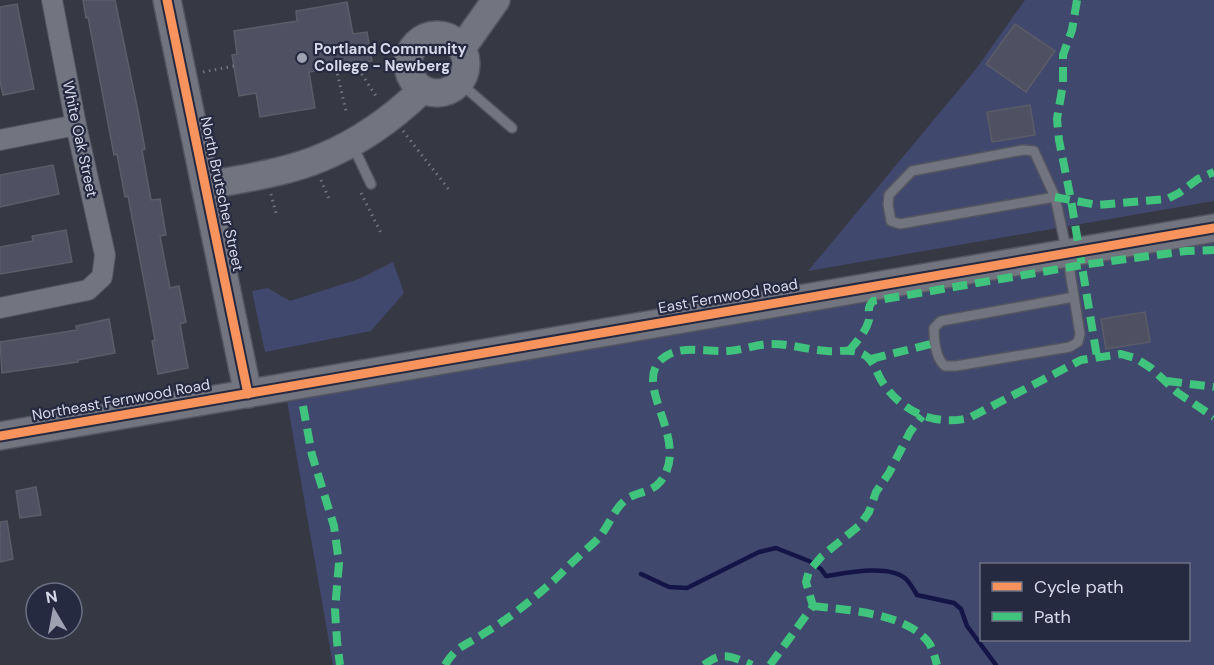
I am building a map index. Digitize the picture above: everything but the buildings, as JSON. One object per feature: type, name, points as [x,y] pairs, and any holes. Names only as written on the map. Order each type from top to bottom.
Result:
[{"type":"street","name":"White Oak Street","points":[[0,308],[88,290],[102,277],[105,255],[52,0]]},
{"type":"street","name":"North Brutscher Street","points":[[166,0],[248,394]]},
{"type":"street","points":[[456,43],[476,0]]},
{"type":"street","points":[[456,43],[496,0]]},
{"type":"street","points":[[435,35],[456,43],[466,58],[467,68],[460,83],[447,92],[437,94],[418,86],[408,69],[408,59],[412,49],[425,37],[435,35]]},
{"type":"street","points":[[204,178],[295,152],[346,131],[418,86]]},
{"type":"street","points":[[204,178],[289,168],[321,158],[352,144],[406,105],[418,86]]},
{"type":"street","points":[[0,140],[76,124]]},
{"type":"street","name":"East Fernwood Road","points":[[248,394],[1214,228]]},
{"type":"street","name":"Northeast Fernwood Road","points":[[0,436],[248,394]]},
{"type":"lane","points":[[460,83],[512,128]]},
{"type":"lane","points":[[352,144],[371,184]]},
{"type":"lane","points":[[1055,197],[900,224],[891,221],[888,205],[889,195],[912,171],[1023,150],[1034,151],[1055,197],[1067,253],[1080,334],[1080,338],[1075,345],[945,366],[940,362],[934,328],[942,321],[1074,297]]},
{"type":"path","points":[[355,64],[378,99]]},
{"type":"path","points":[[203,72],[234,66]]},
{"type":"path","points":[[336,68],[346,111]]},
{"type":"path","points":[[399,125],[450,191]]},
{"type":"path","points":[[317,170],[330,201]]},
{"type":"path","points":[[269,184],[277,217]]},
{"type":"path","points":[[360,189],[382,235]]},
{"type":"shaded area","points":[[1025,0],[1214,0],[1214,201],[808,271],[976,69]]},
{"type":"shaded area","points":[[1214,241],[1214,665],[333,665],[287,401]]},
{"type":"shaded area","points":[[393,262],[404,293],[371,331],[265,352],[252,291],[268,288],[290,301],[359,279]]},
{"type":"waterway","points":[[641,574],[669,587],[687,588],[759,552],[776,548],[809,561],[821,569],[826,576],[867,571],[899,574],[906,579],[917,595],[954,603],[961,609],[967,626],[996,665]]},
{"type":"marked path","points":[[1077,0],[1072,30],[1063,55],[1063,84],[1057,119],[1097,357]]},
{"type":"marked path","points":[[1055,197],[1097,205],[1167,199],[1198,179],[1214,172]]},
{"type":"marked path","points":[[849,351],[866,329],[869,308],[873,301],[1082,265],[1186,251],[1214,250]]},
{"type":"marked path","points":[[871,359],[935,343]]},
{"type":"marked path","points":[[445,665],[458,650],[510,616],[555,579],[599,538],[623,502],[653,488],[660,482],[668,466],[670,448],[655,396],[653,380],[656,367],[666,356],[673,353],[688,350],[728,351],[775,344],[858,352],[868,357],[883,383],[900,402],[921,415],[944,420],[969,418],[1081,360],[1121,354],[1135,358],[1151,368],[1178,393],[1214,417]]},
{"type":"marked path","points":[[1167,381],[1214,387]]},
{"type":"marked path","points":[[303,406],[312,455],[334,526],[339,563],[335,610],[340,665]]},
{"type":"marked path","points":[[770,665],[813,606],[806,582],[809,571],[822,556],[860,525],[910,432],[922,416]]},
{"type":"marked path","points":[[813,606],[876,615],[906,625],[929,643],[937,665]]},
{"type":"marked path","points":[[704,665],[722,656],[752,665]]},
{"type":"cycle path","points":[[167,0],[248,394]]},
{"type":"cycle path","points":[[0,436],[1214,228]]},
{"type":"place","name":"Portland Community College - Newberg","points":[[302,58]]}]
